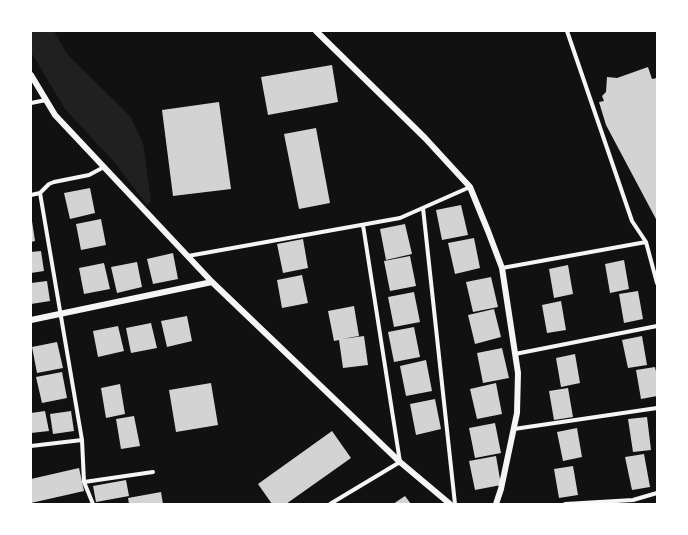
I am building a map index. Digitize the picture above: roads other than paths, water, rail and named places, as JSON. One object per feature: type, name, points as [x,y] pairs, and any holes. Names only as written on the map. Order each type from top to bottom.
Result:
[{"type":"street","points":[[316,31],[425,138],[470,187],[502,268],[518,373],[517,413],[501,489],[496,504],[501,504]]},
{"type":"street","points":[[566,31],[632,221],[646,242],[657,283]]},
{"type":"street","points":[[31,75],[55,115],[212,282],[400,462],[450,504]]},
{"type":"street","points":[[31,103],[46,100]]},
{"type":"street","points":[[31,195],[40,193],[49,184],[54,182],[89,175],[104,167]]},
{"type":"street","points":[[188,256],[400,218],[470,187]]},
{"type":"street","points":[[40,193],[62,314],[82,440],[84,482],[93,504]]},
{"type":"street","points":[[423,208],[455,504]]},
{"type":"street","points":[[363,225],[400,462]]},
{"type":"street","points":[[502,268],[646,242]]},
{"type":"street","points":[[31,320],[212,282]]},
{"type":"street","points":[[515,354],[657,326]]},
{"type":"street","points":[[514,429],[657,408]]},
{"type":"street","points":[[31,446],[82,440]]},
{"type":"street","points":[[330,504],[400,462]]},
{"type":"street","points":[[84,482],[153,472]]},
{"type":"street","points":[[565,504],[633,500],[657,493]]}]
